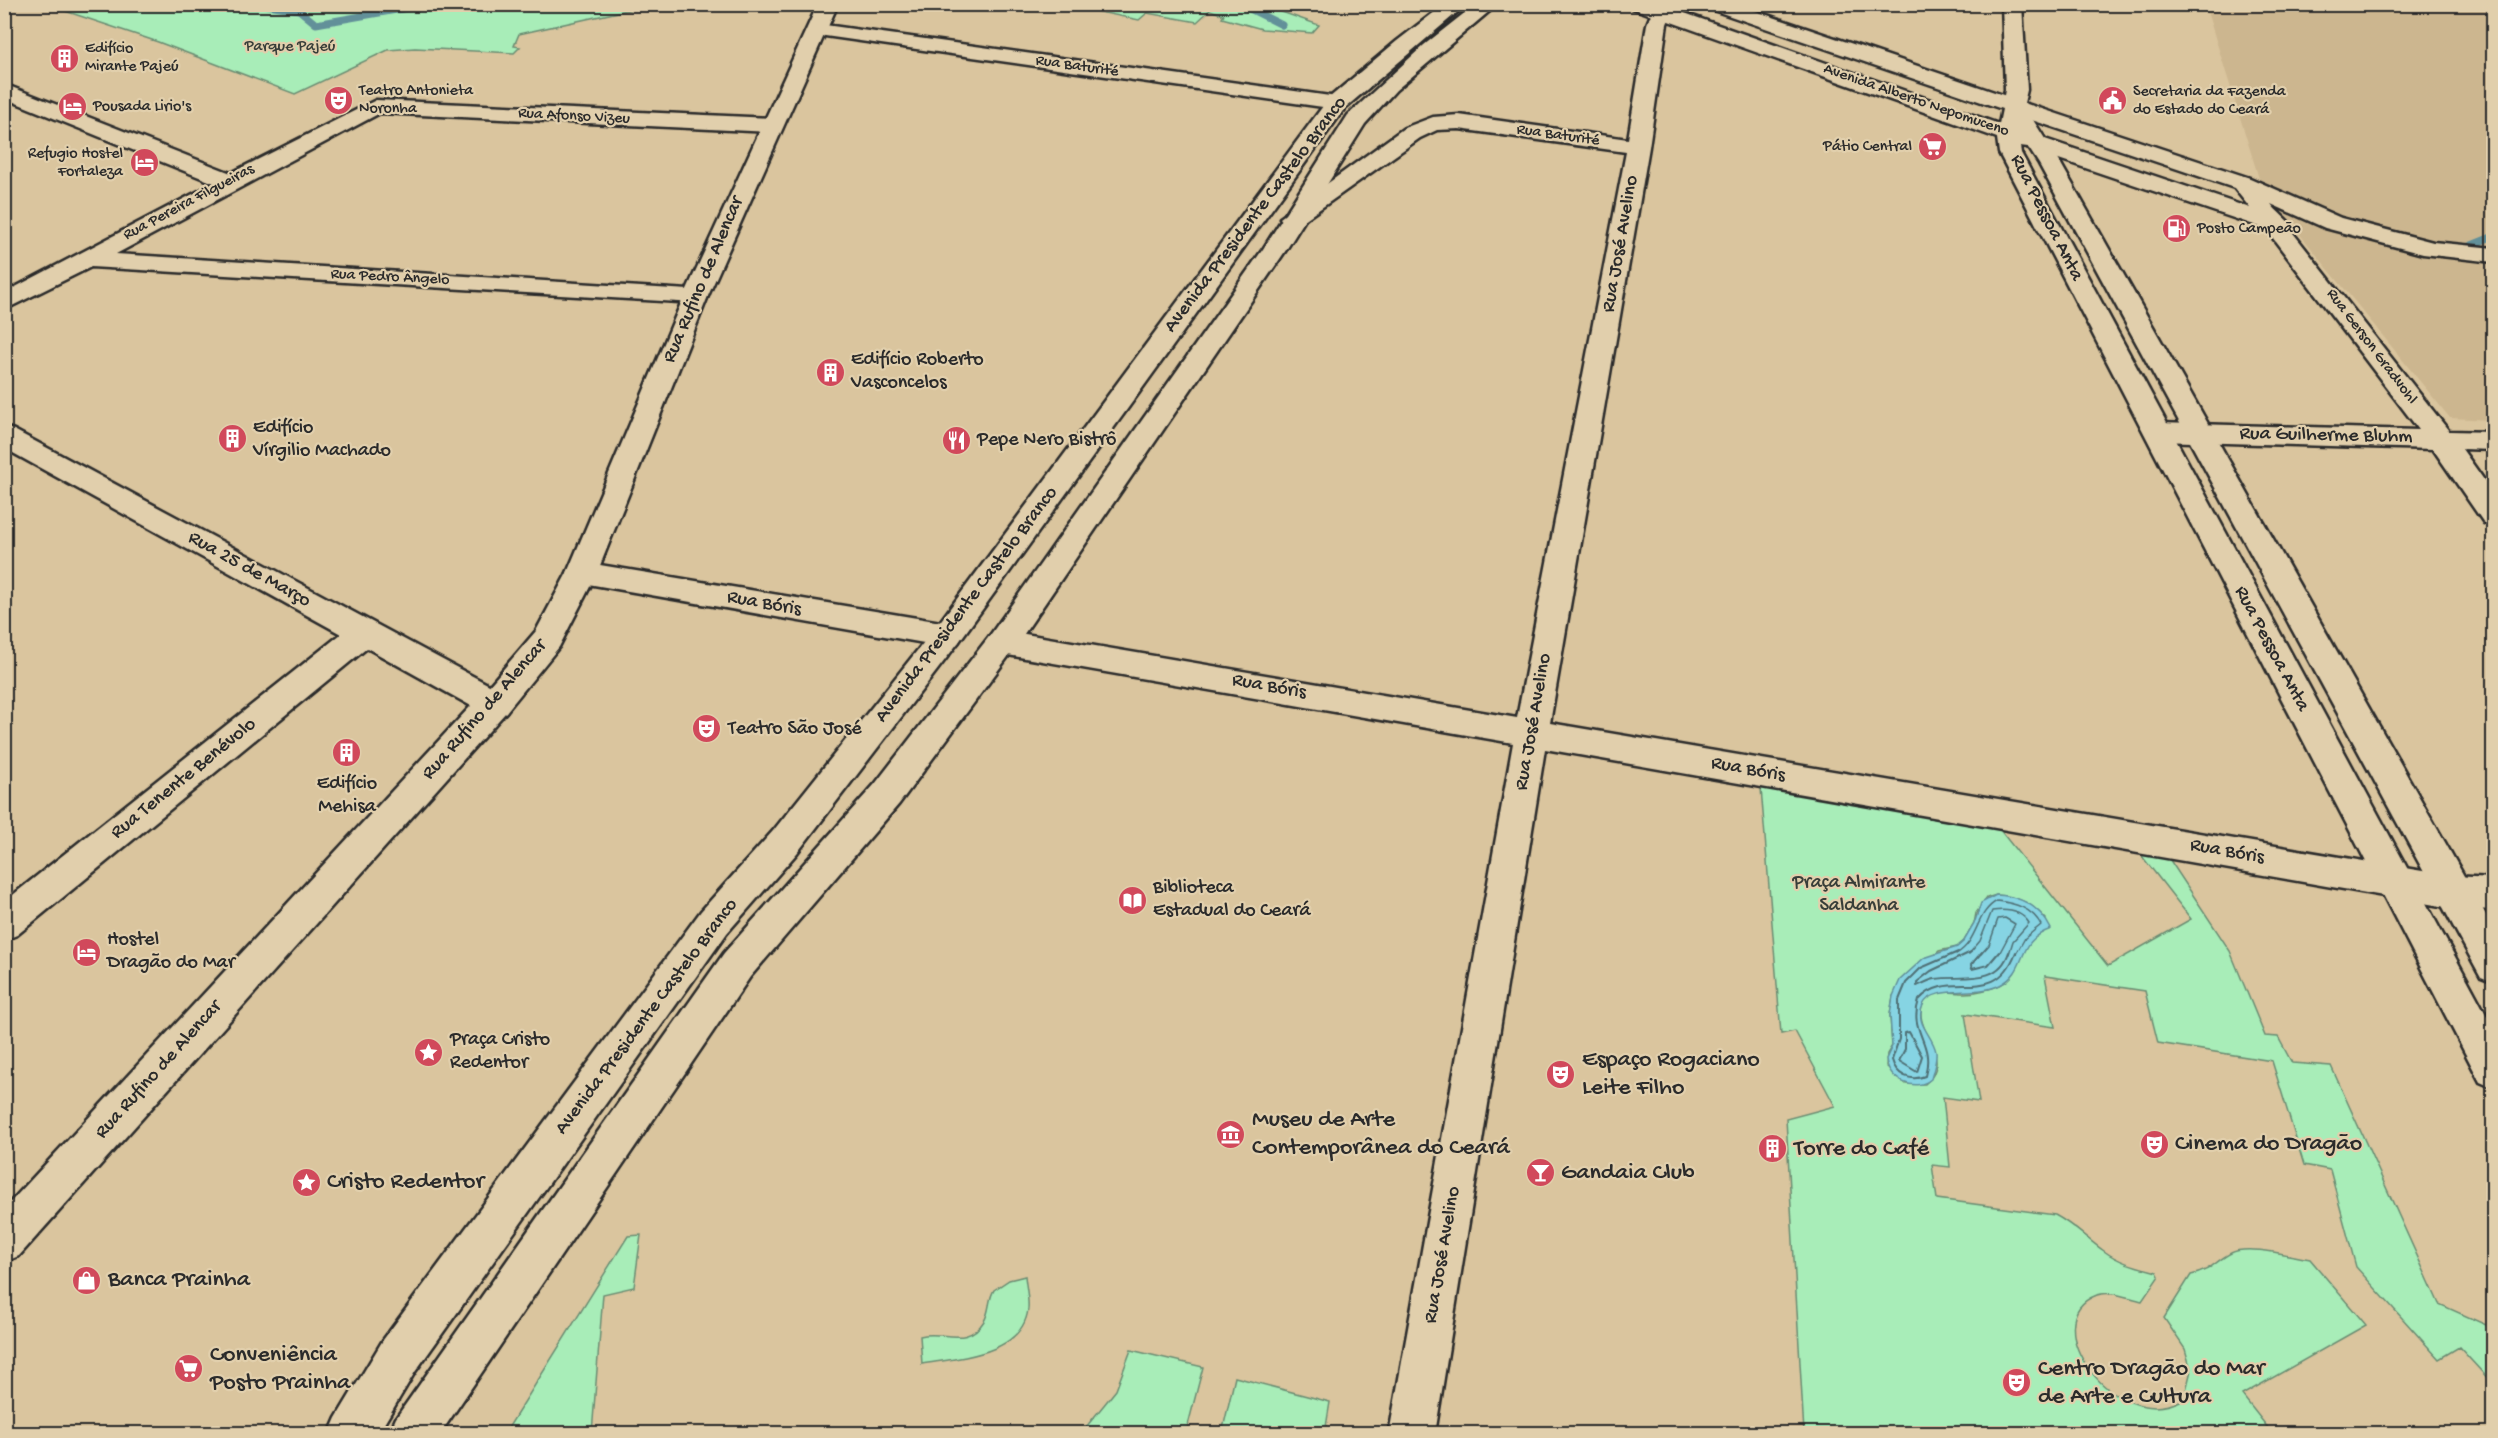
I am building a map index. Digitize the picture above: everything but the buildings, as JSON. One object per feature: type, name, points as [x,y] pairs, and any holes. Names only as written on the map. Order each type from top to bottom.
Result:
[{"type":"street","name":"Rua Rufino de Alencar","points":[[4,1241],[494,703],[548,639],[582,573],[696,296],[828,4]]},
{"type":"street","name":"Avenida Presidente Castelo Branco","points":[[352,1434],[399,1356],[714,922],[785,842],[947,635],[1336,103],[1458,4]]},
{"type":"street","name":"Avenida Presidente Castelo Branco","points":[[412,1434],[737,965],[887,794],[1002,642],[1274,250],[1292,218],[1356,120],[1389,86],[1489,4]]},
{"type":"street","name":"Avenida Alberto Nepomuceno","points":[[1714,4],[2011,120],[2037,144],[2279,226],[2333,223]]},
{"type":"street","name":"Rua Pessoa Anta","points":[[2012,4],[2016,90],[2011,120],[2010,153],[2493,1069]]},
{"type":"street","name":"Avenida Alberto Nepomuceno","points":[[1655,7],[2011,120],[2242,183],[2333,223],[2432,249],[2493,255]]},
{"type":"street","name":"Rua José Avelino","points":[[1412,1434],[1531,734],[1638,147],[1655,7]]},
{"type":"street","name":"Rua Baturité","points":[[818,30],[1336,103]]},
{"type":"street","points":[[4,90],[230,181]]},
{"type":"street","name":"Rua Afonso Vizeu","points":[[376,106],[772,125]]},
{"type":"street","name":"Rua Pereira Filgueiras","points":[[4,303],[230,181],[376,106]]},
{"type":"street","name":"Rua Baturité","points":[[1292,218],[1412,133],[1433,124],[1459,122],[1638,147]]},
{"type":"street","name":"Rua Pessoa Anta","points":[[2037,144],[2493,965]]},
{"type":"street","name":"Rua Gerson Gradvohl","points":[[2242,183],[2279,226],[2440,438],[2493,516]]},
{"type":"street","name":"Rua Pedro Ângelo","points":[[85,259],[696,296]]},
{"type":"street","name":"Rua Guilherme Bluhm","points":[[2158,432],[2493,441]]},
{"type":"street","name":"Rua 25 de Março","points":[[4,436],[494,703]]},
{"type":"street","name":"Rua Bóris","points":[[582,573],[947,635]]},
{"type":"street","name":"Rua Tenente Benévolo","points":[[4,924],[364,633]]},
{"type":"street","name":"Rua Bóris","points":[[1002,642],[2452,892],[2493,894]]},
{"type":"shaded area","points":[[2205,5],[2493,5],[2493,420],[2450,418],[2262,188]]},
{"type":"green space","points":[[1078,4],[1262,5],[1319,25],[1312,33],[1262,29],[1222,18],[1224,15],[1210,10],[1197,22],[1147,13],[1139,20],[1075,7]]},
{"type":"green space","name":"Parque Pajeú","points":[[47,5],[650,5],[519,34],[514,46],[520,47],[514,53],[415,48],[388,50],[295,94],[158,42]]},
{"type":"green space","points":[[652,5],[812,5],[809,11]]},
{"type":"green space","name":"Praça Almirante Saldanha","points":[[1761,788],[1996,825],[2108,966],[2191,919],[2134,846],[2164,851],[2230,951],[2265,1036],[2278,1037],[2292,1063],[2331,1066],[2439,1304],[2493,1328],[2493,1384],[2459,1347],[2439,1359],[2356,1267],[2330,1170],[2304,1165],[2272,1061],[2158,1043],[2145,991],[2045,976],[2055,1027],[1965,1014],[1979,1102],[1943,1097],[1950,1167],[1932,1165],[1937,1199],[2055,1215],[2116,1259],[2157,1272],[2159,1276],[2142,1301],[2113,1294],[2102,1294],[2079,1308],[2073,1327],[2078,1349],[2090,1371],[2109,1390],[2132,1403],[2158,1407],[2184,1399],[2191,1370],[2185,1349],[2164,1318],[2191,1275],[2203,1271],[2225,1256],[2238,1251],[2258,1250],[2310,1259],[2366,1325],[2242,1395],[2272,1433],[1804,1433],[1786,1119],[1835,1106],[1795,1031],[1781,1034]],"holes":[[[1996,895],[2018,899],[2035,909],[2046,919],[2044,924],[2027,944],[2017,968],[2006,981],[1973,992],[1936,993],[1927,999],[1921,1013],[1935,1054],[1936,1064],[1933,1074],[1925,1084],[1906,1084],[1886,1066],[1887,1054],[1892,1046],[1890,1015],[1893,996],[1939,951],[1957,947],[1964,941],[1974,924],[1976,913],[1987,898]]]},
{"type":"green space","points":[[641,1235],[634,1287],[603,1294],[592,1433],[505,1433],[628,1236]]},
{"type":"green space","points":[[1025,1276],[1028,1309],[1023,1324],[1014,1336],[1001,1345],[970,1356],[922,1364],[920,1336],[970,1334],[984,1321],[994,1290],[1009,1280]]},
{"type":"green space","points":[[1131,1350],[1203,1367],[1186,1433],[1112,1433],[1086,1427],[1116,1390]]},
{"type":"green space","points":[[1235,1377],[1330,1402],[1325,1433],[1222,1433]]},
{"type":"water","points":[[1996,895],[2014,898],[2029,904],[2041,914],[2051,929],[2039,934],[2032,941],[2015,971],[2000,985],[1980,990],[1946,993],[1928,999],[1923,1005],[1921,1018],[1936,1052],[1931,1079],[1918,1085],[1903,1082],[1892,1073],[1886,1059],[1892,1046],[1890,1015],[1893,996],[1900,980],[1924,958],[1957,947],[1964,941],[1974,924],[1981,903]]},
{"type":"waterway","points":[[261,4],[299,10],[316,24],[431,4]]},
{"type":"waterway","points":[[1240,4],[1282,25]]},
{"type":"waterway","points":[[2464,248],[2494,236]]},
{"type":"place","name":"Edifício Mirante Pajeú","points":[[64,58]]},
{"type":"place","name":"Teatro Antonieta Noronha","points":[[338,100]]},
{"type":"place","name":"Secretaria da Fazenda do Estado do Ceará","points":[[2112,101]]},
{"type":"place","name":"Pousada Lirio's","points":[[72,107]]},
{"type":"place","name":"Pátio Central","points":[[1933,147]]},
{"type":"place","name":"Refugio Hostel Fortaleza","points":[[144,163]]},
{"type":"place","name":"Posto Campeão","points":[[2176,229]]},
{"type":"place","name":"Edifício Roberto Vasconcelos","points":[[830,372]]},
{"type":"place","name":"Edifício Vírgilio Machado","points":[[232,439]]},
{"type":"place","name":"Pepe Nero Bistrô","points":[[956,440]]},
{"type":"place","name":"Teatro São José","points":[[707,729]]},
{"type":"place","name":"Edifício Mehisa","points":[[347,753]]},
{"type":"place","name":"Biblioteca Estadual do Ceará","points":[[1132,900]]},
{"type":"place","name":"Hostel Dragão do Mar","points":[[86,952]]},
{"type":"place","name":"Praça Cristo Redentor","points":[[429,1052]]},
{"type":"place","name":"Espaço Rogaciano Leite Filho","points":[[1561,1074]]},
{"type":"place","name":"Museu de Arte Contemporânea do Ceará","points":[[1231,1134]]},
{"type":"place","name":"Cinema do Dragão","points":[[2154,1144]]},
{"type":"place","name":"Torre do Café","points":[[1773,1149]]},
{"type":"place","name":"Gandaia Club","points":[[1540,1173]]},
{"type":"place","name":"Cristo Redentor","points":[[306,1182]]},
{"type":"place","name":"Banca Prainha","points":[[87,1280]]},
{"type":"place","name":"Conveniência Posto Prainha","points":[[189,1369]]},
{"type":"place","name":"Centro Dragão do Mar de Arte e Cultura","points":[[2017,1383]]}]
